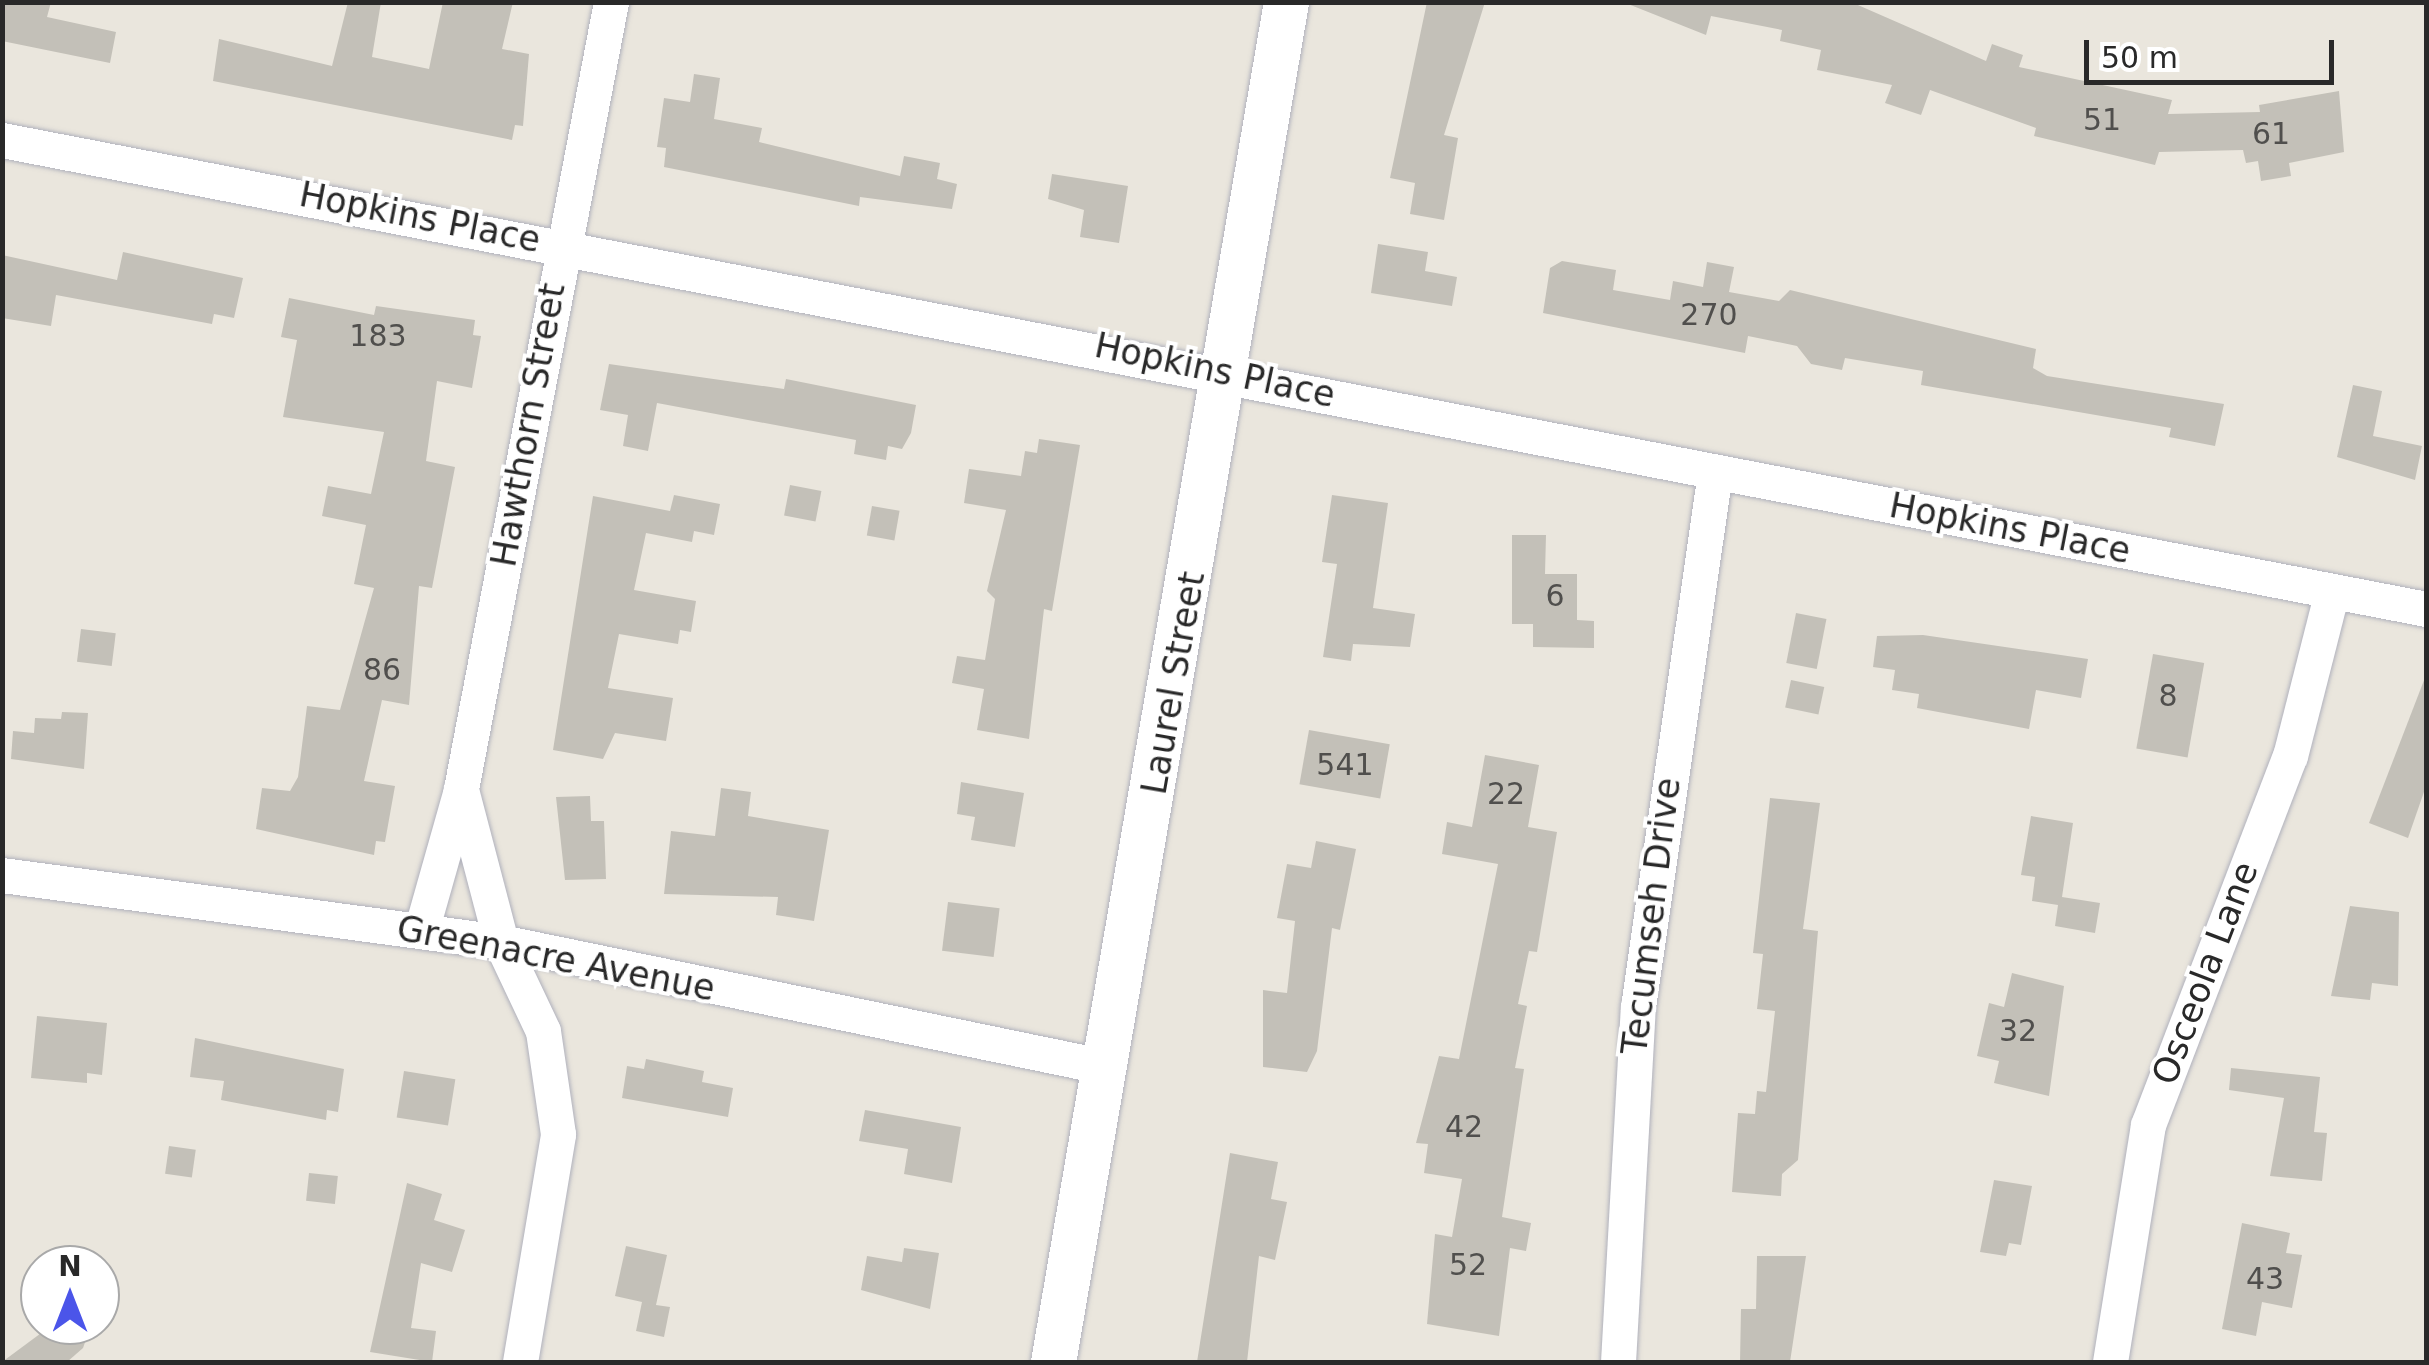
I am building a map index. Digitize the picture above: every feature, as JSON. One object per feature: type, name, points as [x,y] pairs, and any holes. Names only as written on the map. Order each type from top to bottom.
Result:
[{"type":"street","name":"Hawthorn Street","points":[[421,931],[461,789],[560,243],[611,2]]},
{"type":"street","name":"Laurel Street","points":[[1053,1362],[1228,372],[1286,2]]},
{"type":"street","name":"Hopkins Place","points":[[2,140],[1228,372],[1714,472],[2426,610]]},
{"type":"street","name":"Tecumseh Drive","points":[[1618,1362],[1638,1007],[1714,472]]},
{"type":"street","name":"Osceola Lane","points":[[2110,1362],[2148,1125],[2290,756],[2332,590]]},
{"type":"street","name":"Hawthorn Street","points":[[461,789],[500,942],[543,1030],[558,1134],[520,1362]]},
{"type":"street","name":"Greenacre Avenue","points":[[2,876],[500,942],[1106,1067]]},
{"type":"building","points":[[2,2],[51,2],[47,17],[116,32],[110,63],[2,41]]},
{"type":"building","points":[[348,2],[381,2],[372,57],[429,69],[443,2],[513,2],[502,49],[529,54],[523,126],[515,125],[512,140],[213,81],[219,39],[332,66]]},
{"type":"building","points":[[1427,2],[1485,2],[1444,135],[1458,138],[1444,220],[1410,214],[1415,183],[1390,178]]},
{"type":"building","points":[[1623,2],[1851,2],[1986,61],[1992,44],[2023,55],[2019,67],[2172,100],[2168,114],[2260,112],[2259,105],[2339,91],[2344,152],[2289,163],[2291,176],[2261,181],[2258,161],[2246,163],[2243,150],[2159,152],[2155,165],[2034,136],[2036,128],[1930,90],[1921,115],[1885,103],[1892,85],[1817,70],[1821,50],[1780,41],[1782,30],[1711,16],[1706,35]]},
{"type":"building","points":[[694,74],[720,78],[714,119],[762,128],[759,142],[900,176],[904,156],[940,163],[937,179],[957,184],[952,209],[860,197],[859,206],[664,167],[666,148],[657,147],[664,98],[690,102]]},
{"type":"building","points":[[1052,174],[1128,186],[1119,243],[1080,237],[1084,210],[1048,199]]},
{"type":"building","points":[[1378,244],[1428,252],[1425,271],[1457,277],[1452,306],[1371,293]]},
{"type":"building","points":[[123,252],[243,278],[234,318],[214,314],[212,324],[56,295],[51,326],[2,318],[2,255],[117,280]]},
{"type":"building","points":[[1562,261],[1616,270],[1613,290],[1670,300],[1673,281],[1703,287],[1707,262],[1734,267],[1729,292],[1779,301],[1790,290],[2036,349],[2033,368],[2047,376],[2224,404],[2215,446],[2169,437],[2171,428],[1921,385],[1923,371],[1845,358],[1842,370],[1811,364],[1797,346],[1748,336],[1745,353],[1543,313],[1550,268]]},
{"type":"building","points":[[289,298],[374,315],[376,306],[475,320],[473,335],[481,336],[472,388],[437,381],[426,461],[455,467],[432,588],[419,586],[409,705],[382,700],[364,781],[395,786],[385,842],[376,841],[374,855],[256,829],[262,788],[290,791],[298,777],[307,706],[340,710],[374,588],[354,584],[366,525],[322,516],[328,486],[371,494],[384,432],[283,417],[297,340],[281,337]]},
{"type":"building","points":[[609,364],[784,389],[786,379],[916,405],[911,433],[902,449],[888,446],[886,460],[854,454],[856,440],[657,403],[648,451],[623,446],[628,415],[600,410]]},
{"type":"building","points":[[2353,385],[2382,391],[2373,436],[2422,446],[2415,480],[2337,457]]},
{"type":"building","points":[[1039,439],[1080,445],[1052,611],[1044,609],[1029,739],[977,730],[984,689],[952,683],[957,656],[985,660],[995,599],[987,591],[1006,510],[964,503],[969,469],[1021,476],[1025,451],[1037,453]]},
{"type":"building","points":[[790,485],[821,491],[815,522],[784,515]]},
{"type":"building","points":[[674,495],[720,504],[714,535],[694,531],[692,542],[646,533],[634,590],[696,601],[691,632],[680,630],[678,644],[619,634],[608,688],[673,698],[666,741],[615,733],[603,759],[553,750],[593,496],[670,511]]},
{"type":"building","points":[[1332,495],[1388,503],[1373,608],[1415,614],[1410,647],[1353,644],[1351,661],[1323,657],[1337,564],[1322,562]]},
{"type":"building","points":[[872,506],[900,511],[894,540],[867,536]]},
{"type":"building","points":[[1512,535],[1546,535],[1545,574],[1577,574],[1577,620],[1594,621],[1594,648],[1533,647],[1533,624],[1512,624]]},
{"type":"building","points":[[1796,613],[1826,619],[1817,669],[1786,663]]},
{"type":"building","points":[[81,629],[116,633],[112,666],[77,662]]},
{"type":"building","points":[[1923,635],[2088,659],[2081,698],[2036,690],[2029,729],[1917,708],[1919,694],[1892,690],[1895,670],[1873,667],[1877,636]]},
{"type":"building","points":[[2153,654],[2204,663],[2188,758],[2136,749]]},
{"type":"building","points":[[2426,675],[2426,786],[2408,838],[2369,823]]},
{"type":"building","points":[[1791,680],[1824,687],[1818,714],[1785,707]]},
{"type":"building","points":[[62,712],[88,713],[84,769],[11,759],[13,731],[34,733],[35,718],[61,719]]},
{"type":"building","points":[[1309,730],[1390,744],[1380,798],[1299,784]]},
{"type":"building","points":[[1485,755],[1539,765],[1528,827],[1557,832],[1537,952],[1529,951],[1518,1004],[1527,1006],[1515,1068],[1524,1069],[1502,1217],[1531,1223],[1526,1251],[1510,1248],[1499,1336],[1427,1324],[1435,1234],[1452,1237],[1462,1179],[1424,1173],[1428,1144],[1416,1143],[1439,1056],[1459,1059],[1498,864],[1442,854],[1447,822],[1472,827]]},
{"type":"building","points":[[961,782],[1024,793],[1015,847],[971,840],[975,817],[957,814]]},
{"type":"building","points":[[721,788],[751,792],[748,816],[829,830],[814,921],[776,915],[778,897],[664,894],[671,831],[715,836]]},
{"type":"building","points":[[590,796],[591,821],[604,821],[606,879],[565,880],[556,797]]},
{"type":"building","points":[[1770,798],[1820,803],[1803,929],[1818,931],[1798,1160],[1782,1174],[1781,1196],[1732,1192],[1738,1113],[1755,1114],[1757,1091],[1766,1092],[1775,1011],[1757,1009],[1763,954],[1753,953]]},
{"type":"building","points":[[2031,816],[2073,823],[2062,897],[2100,903],[2095,933],[2055,926],[2058,905],[2032,901],[2035,877],[2021,875]]},
{"type":"building","points":[[1316,841],[1356,849],[1340,930],[1332,928],[1317,1051],[1307,1072],[1263,1067],[1263,990],[1287,993],[1295,921],[1277,918],[1287,864],[1311,868]]},
{"type":"building","points":[[948,902],[1000,908],[994,957],[942,951]]},
{"type":"building","points":[[2350,906],[2399,912],[2398,986],[2372,983],[2370,1000],[2331,996]]},
{"type":"building","points":[[2012,973],[2064,986],[2049,1096],[1994,1083],[1999,1061],[1977,1056],[1989,1003],[2004,1007]]},
{"type":"building","points":[[37,1016],[107,1023],[102,1075],[87,1073],[87,1083],[31,1078]]},
{"type":"building","points":[[195,1038],[344,1069],[338,1112],[327,1110],[326,1120],[221,1100],[224,1081],[190,1077]]},
{"type":"building","points":[[646,1059],[704,1071],[702,1082],[733,1088],[728,1117],[622,1098],[627,1066],[644,1069]]},
{"type":"building","points":[[2231,1068],[2320,1077],[2314,1132],[2327,1133],[2322,1181],[2270,1176],[2284,1098],[2229,1090]]},
{"type":"building","points":[[404,1071],[455,1079],[448,1126],[397,1117]]},
{"type":"building","points":[[865,1110],[961,1127],[952,1183],[904,1174],[908,1149],[859,1141]]},
{"type":"building","points":[[169,1146],[196,1150],[192,1177],[165,1174]]},
{"type":"building","points":[[1230,1153],[1278,1162],[1271,1199],[1287,1202],[1275,1260],[1259,1256],[1247,1362],[1197,1362]]},
{"type":"building","points":[[309,1173],[338,1176],[335,1204],[306,1201]]},
{"type":"building","points":[[1994,1180],[2032,1186],[2021,1245],[2009,1243],[2006,1256],[1980,1252]]},
{"type":"building","points":[[407,1183],[442,1194],[434,1220],[465,1230],[452,1272],[421,1263],[411,1328],[436,1331],[432,1362],[370,1352]]},
{"type":"building","points":[[2242,1223],[2290,1233],[2286,1253],[2302,1255],[2292,1308],[2262,1302],[2256,1336],[2222,1329]]},
{"type":"building","points":[[626,1246],[667,1255],[656,1305],[670,1307],[664,1337],[636,1331],[642,1302],[615,1296]]},
{"type":"building","points":[[904,1248],[939,1253],[930,1309],[861,1290],[867,1256],[902,1262]]},
{"type":"building","points":[[1757,1256],[1806,1256],[1790,1362],[1740,1362],[1741,1309],[1756,1309]]},
{"type":"building","points":[[25,1345],[84,1345],[67,1362],[2,1362]]}]
